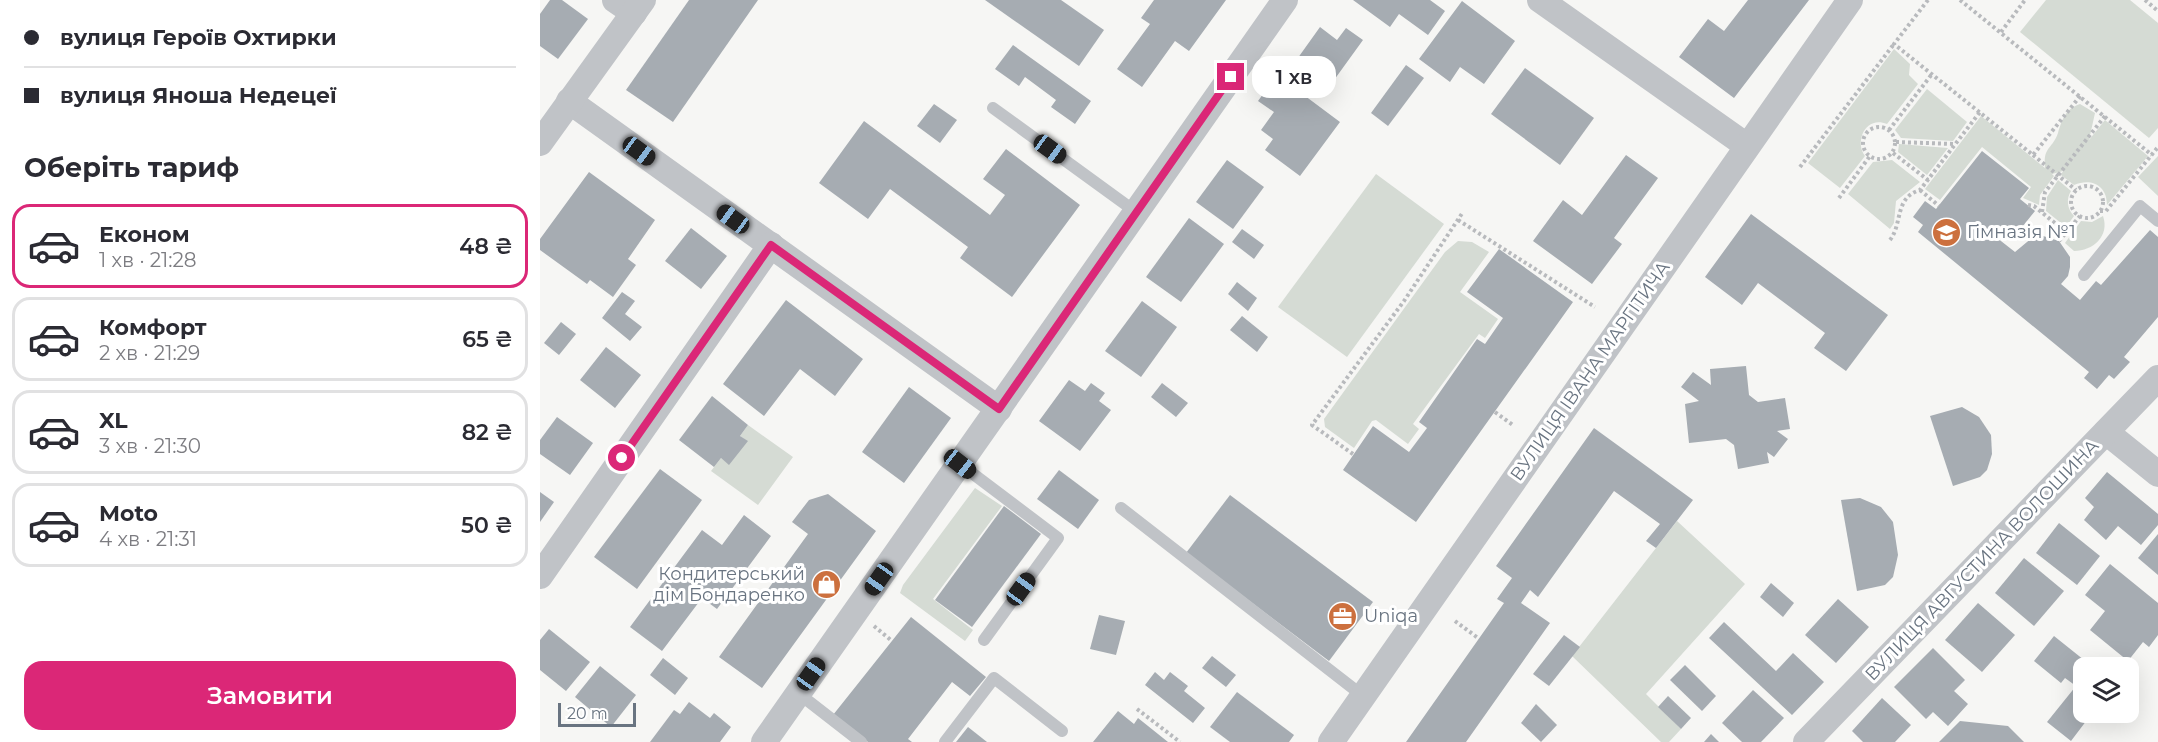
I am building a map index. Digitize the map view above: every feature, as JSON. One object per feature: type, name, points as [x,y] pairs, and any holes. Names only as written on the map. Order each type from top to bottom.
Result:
[{"type":"street","points":[[764,742],[1285,0]]},
{"type":"street","points":[[1540,0],[1747,146]]},
{"type":"street","name":"ВУЛИЦЯ ІВАНА МАРГІТИЧА","points":[[1331,742],[1850,0]]},
{"type":"street","points":[[540,143],[570,101],[631,4]]},
{"type":"street","points":[[570,101],[999,409]]},
{"type":"street","points":[[540,576],[771,245]]},
{"type":"street","name":"ВУЛИЦЯ АВГУСТИНА ВОЛОШИНА","points":[[1806,742],[2158,378]]},
{"type":"street","points":[[2106,432],[2158,474]]},
{"type":"lane","points":[[993,108],[1136,212]]},
{"type":"lane","points":[[2084,275],[2140,206],[2158,221]]},
{"type":"lane","points":[[960,464],[1058,538],[984,640]]},
{"type":"lane","points":[[1121,508],[1363,696]]},
{"type":"lane","points":[[945,742],[994,678],[1062,731]]},
{"type":"lane","points":[[798,693],[861,742]]},
{"type":"path","points":[[1800,167],[1928,0]]},
{"type":"path","points":[[1960,0],[2081,95],[2152,155]]},
{"type":"path","points":[[2001,32],[2025,0]]},
{"type":"path","points":[[2145,0],[2158,11]]},
{"type":"path","points":[[1894,44],[2076,190]]},
{"type":"path","points":[[1889,130],[1932,74]]},
{"type":"path","points":[[2033,155],[2081,95]]},
{"type":"path","points":[[1890,240],[1897,231],[1901,206],[1914,192],[1920,190],[1980,112]]},
{"type":"path","points":[[2042,212],[2045,192],[2105,116]]},
{"type":"path","points":[[1875,127],[1889,130],[1896,142],[1893,153],[1880,159],[1870,156],[1863,143],[1866,133],[1875,127]]},
{"type":"path","points":[[1896,142],[1955,144]]},
{"type":"path","points":[[2076,190],[2071,204],[2080,216],[2091,217],[2106,211],[2158,147]]},
{"type":"path","points":[[1893,153],[1928,180]]},
{"type":"path","points":[[1839,198],[1870,156]]},
{"type":"path","points":[[2076,190],[2090,186],[2099,191],[2104,201],[2100,212]]},
{"type":"path","points":[[1920,190],[1939,206]]},
{"type":"path","points":[[2028,205],[2034,206],[2067,232]]},
{"type":"path","points":[[1353,454],[1312,425],[1404,301],[1463,212]]},
{"type":"path","points":[[2060,241],[2080,216]]},
{"type":"path","points":[[1458,220],[1595,307]]},
{"type":"path","points":[[1495,412],[1513,425]]},
{"type":"path","points":[[1455,621],[1478,639]]},
{"type":"path","points":[[870,624],[892,641]]},
{"type":"path","points":[[1137,709],[1180,742]]},
{"type":"shaded area","points":[[2046,0],[2130,0],[2158,23],[2158,128],[2149,138],[2020,32]]},
{"type":"shaded area","points":[[1894,49],[1910,64],[1909,75],[1918,84],[1887,124],[1873,123],[1864,131],[1861,143],[1865,156],[1840,188],[1808,163]]},
{"type":"shaded area","points":[[1927,89],[1967,122],[1953,141],[1901,138],[1895,130]]},
{"type":"shaded area","points":[[2080,104],[2095,113],[2089,140],[2105,120],[2148,156],[2107,205],[2101,188],[2086,182],[2074,185],[2061,175],[2063,171],[2052,174],[2054,176],[2040,195],[2039,205],[2023,198],[2031,187],[1982,147],[1940,200],[1925,189],[1981,116],[2045,168],[2045,156],[2065,116]]},
{"type":"shaded area","points":[[1899,144],[1948,148],[1927,175],[1898,152]]},
{"type":"shaded area","points":[[2158,156],[2158,196],[2138,177]]},
{"type":"shaded area","points":[[1892,160],[1920,182],[1896,201],[1894,223],[1890,229],[1848,194],[1873,162]]},
{"type":"shaded area","points":[[1376,174],[1444,224],[1347,357],[1278,307]]},
{"type":"shaded area","points":[[2058,180],[2071,191],[2068,204],[2074,216],[2066,227],[2046,211],[2047,197]]},
{"type":"shaded area","points":[[2103,216],[2105,223],[2102,236],[2093,245],[2074,251],[2065,243],[2081,221],[2092,222]]},
{"type":"shaded area","points":[[1458,241],[1472,242],[1489,252],[1460,292],[1498,319],[1485,338],[1479,334],[1413,424],[1419,429],[1408,444],[1376,420],[1372,421],[1354,448],[1325,427],[1324,419],[1445,252]]},
{"type":"shaded area","points":[[748,425],[793,457],[758,505],[711,471],[721,458],[729,464],[747,441],[740,436]]},
{"type":"shaded area","points":[[975,488],[1002,506],[933,599],[973,630],[965,641],[900,593],[903,585]]},
{"type":"shaded area","points":[[1677,521],[1745,584],[1646,694],[1681,729],[1669,742],[1661,742],[1572,656]]},
{"type":"building","points":[[550,0],[562,0],[588,19],[558,59],[540,46],[540,14]]},
{"type":"building","points":[[689,0],[758,0],[673,122],[626,90]]},
{"type":"building","points":[[985,0],[1061,0],[1104,30],[1079,66]]},
{"type":"building","points":[[1154,0],[1226,0],[1189,51],[1175,41],[1142,87],[1117,69],[1150,24],[1141,18]]},
{"type":"building","points":[[1353,0],[1430,0],[1445,11],[1428,35],[1399,14],[1390,27]]},
{"type":"building","points":[[1748,0],[1809,0],[1734,98],[1679,57],[1708,19],[1724,31]]},
{"type":"building","points":[[1462,1],[1515,41],[1484,84],[1460,67],[1450,82],[1419,59]]},
{"type":"building","points":[[1320,27],[1337,40],[1346,28],[1363,40],[1329,87],[1295,62]]},
{"type":"building","points":[[1013,45],[1091,101],[1075,124],[1051,107],[1056,100],[1025,77],[1019,86],[995,69]]},
{"type":"building","points":[[1406,65],[1424,78],[1388,126],[1371,113]]},
{"type":"building","points":[[1525,68],[1594,118],[1560,165],[1491,114]]},
{"type":"building","points":[[1277,75],[1340,122],[1300,176],[1265,150],[1273,139],[1261,130],[1274,112],[1258,101]]},
{"type":"building","points":[[934,104],[957,120],[940,143],[917,126]]},
{"type":"building","points":[[864,121],[990,215],[1005,195],[983,179],[1006,149],[1080,205],[1012,297],[960,258],[968,247],[890,189],[868,219],[819,183]]},
{"type":"building","points":[[1982,151],[2029,188],[2020,199],[2035,211],[2014,237],[2000,226],[1992,234],[2015,252],[2033,237],[2040,235],[2059,241],[2070,257],[2068,276],[2061,284],[2080,300],[2096,281],[2101,285],[2150,230],[2158,237],[2158,317],[2124,357],[2130,362],[2114,379],[2109,375],[2097,389],[2084,378],[2089,372],[1918,232],[1923,225],[1913,217],[1925,201],[1936,209]]},
{"type":"building","points":[[1626,155],[1658,178],[1614,238],[1622,244],[1592,284],[1533,241],[1563,200],[1582,215]]},
{"type":"building","points":[[1227,160],[1264,187],[1233,229],[1196,202]]},
{"type":"building","points":[[589,172],[655,220],[628,259],[636,265],[613,297],[590,280],[587,284],[540,250],[540,239]]},
{"type":"building","points":[[1751,214],[1888,315],[1846,371],[1814,348],[1825,333],[1758,283],[1742,305],[1705,277]]},
{"type":"building","points":[[1189,218],[1224,244],[1181,302],[1146,277]]},
{"type":"building","points":[[691,228],[727,256],[701,289],[665,261]]},
{"type":"building","points":[[1242,229],[1264,245],[1254,259],[1232,242]]},
{"type":"building","points":[[1499,249],[1573,302],[1416,522],[1343,470],[1373,426],[1409,452],[1427,428],[1419,422],[1477,339],[1485,344],[1503,318],[1467,292]]},
{"type":"building","points":[[1237,282],[1257,298],[1248,311],[1228,294]]},
{"type":"building","points":[[622,292],[635,301],[625,314],[642,327],[630,341],[602,318]]},
{"type":"building","points":[[786,300],[863,359],[835,396],[800,369],[764,416],[723,384]]},
{"type":"building","points":[[1142,301],[1177,327],[1141,377],[1105,351]]},
{"type":"building","points":[[1242,316],[1268,337],[1257,352],[1230,330]]},
{"type":"building","points":[[561,322],[576,334],[559,355],[544,343]]},
{"type":"building","points":[[606,347],[641,375],[615,408],[580,380]]},
{"type":"building","points":[[1746,366],[1749,395],[1758,402],[1785,398],[1790,429],[1777,431],[1788,439],[1774,457],[1767,452],[1769,463],[1738,469],[1734,445],[1726,439],[1689,443],[1685,404],[1699,401],[1681,387],[1693,372],[1711,385],[1710,369]]},
{"type":"building","points":[[1069,380],[1085,391],[1091,383],[1105,393],[1099,401],[1111,410],[1080,451],[1039,421]]},
{"type":"building","points":[[1162,383],[1188,403],[1176,417],[1151,397]]},
{"type":"building","points":[[909,387],[951,418],[904,483],[862,452]]},
{"type":"building","points":[[712,396],[748,425],[740,436],[748,441],[729,465],[721,458],[714,467],[679,440]]},
{"type":"building","points":[[1962,407],[1979,417],[1991,435],[1992,454],[1987,470],[1980,477],[1953,486],[1930,416]]},
{"type":"building","points":[[557,417],[593,443],[570,475],[540,454],[540,440]]},
{"type":"building","points":[[1594,428],[1693,500],[1656,548],[1646,541],[1660,524],[1614,491],[1538,597],[1530,590],[1521,603],[1550,623],[1466,742],[1406,742],[1504,603],[1497,599],[1512,578],[1496,566]]},
{"type":"building","points":[[660,469],[702,500],[637,589],[594,557]]},
{"type":"building","points":[[1059,470],[1099,500],[1078,529],[1037,499]]},
{"type":"building","points":[[2107,472],[2158,514],[2158,525],[2141,545],[2118,526],[2106,540],[2084,520],[2094,507],[2085,498]]},
{"type":"building","points":[[540,492],[554,502],[540,522]]},
{"type":"building","points":[[828,494],[876,531],[762,688],[719,657],[808,534],[792,522],[809,500]]},
{"type":"building","points":[[1230,495],[1373,602],[1329,661],[1186,553]]},
{"type":"building","points":[[1860,498],[1881,507],[1893,522],[1898,555],[1893,577],[1885,585],[1857,591],[1841,500]]},
{"type":"building","points":[[1004,506],[1041,534],[972,627],[935,600]]},
{"type":"building","points":[[744,515],[771,536],[717,609],[702,598],[662,651],[630,627],[702,530],[722,545]]},
{"type":"building","points":[[2059,523],[2100,556],[2077,585],[2036,553]]},
{"type":"building","points":[[2158,534],[2158,575],[2138,558]]},
{"type":"building","points":[[2024,558],[2064,591],[2034,626],[1995,593]]},
{"type":"building","points":[[2110,564],[2158,603],[2158,635],[2149,647],[2143,642],[2131,657],[2123,657],[2090,630],[2105,611],[2085,595]]},
{"type":"building","points":[[1771,583],[1794,603],[1783,617],[1760,597]]},
{"type":"building","points":[[1838,599],[1869,627],[1836,663],[1805,635]]},
{"type":"building","points":[[1978,603],[2015,635],[1982,672],[1945,640]]},
{"type":"building","points":[[1099,615],[1125,621],[1116,655],[1090,649]]},
{"type":"building","points":[[911,617],[986,677],[970,696],[952,682],[908,739],[912,742],[868,742],[833,715]]},
{"type":"building","points":[[1724,622],[1776,671],[1793,653],[1824,682],[1792,715],[1709,638]]},
{"type":"building","points":[[549,629],[590,662],[566,691],[540,670],[540,640]]},
{"type":"building","points":[[1564,635],[1580,647],[1549,686],[1533,674]]},
{"type":"building","points":[[2054,636],[2080,657],[2073,657],[2073,684],[2065,678],[2061,683],[2034,661]]},
{"type":"building","points":[[1933,648],[1965,680],[1954,691],[1968,704],[1948,726],[1933,712],[1926,719],[1894,687]]},
{"type":"building","points":[[1212,656],[1236,675],[1226,687],[1202,668]]},
{"type":"building","points":[[663,658],[688,678],[675,695],[650,675]]},
{"type":"building","points":[[1685,665],[1716,696],[1702,711],[1670,680]]},
{"type":"building","points":[[600,666],[636,695],[611,727],[575,697]]},
{"type":"building","points":[[1155,672],[1164,680],[1170,672],[1188,686],[1184,691],[1205,708],[1193,723],[1145,685]]},
{"type":"building","points":[[1753,690],[1784,718],[1761,742],[1742,742],[1722,723]]},
{"type":"building","points":[[2073,690],[2073,723],[2085,723],[2071,741],[2047,722]]},
{"type":"building","points":[[1237,692],[1294,735],[1289,742],[1230,742],[1210,727]]},
{"type":"building","points":[[1668,696],[1691,718],[1681,729],[1658,707]]},
{"type":"building","points":[[1882,698],[1911,725],[1895,742],[1863,742],[1852,731]]},
{"type":"building","points":[[689,702],[710,718],[714,713],[731,727],[720,742],[650,742],[674,710],[680,714]]},
{"type":"building","points":[[1536,704],[1557,725],[1541,742],[1521,723]]},
{"type":"building","points":[[1118,711],[1134,724],[1138,718],[1168,742],[1093,742]]},
{"type":"building","points":[[1960,721],[2008,726],[2024,742],[1939,742]]},
{"type":"building","points":[[968,727],[987,742],[956,742]]},
{"type":"building","points":[[1711,734],[1719,742],[1704,742]]},
{"type":"place","name":"Гімназія №1","points":[[1946,232]]},
{"type":"place","name":"Кондитерський дім Бондаренко","points":[[826,584]]},
{"type":"place","name":"Uniqa","points":[[1343,616]]},
{"type":"route","points":[[622,458],[771,245],[999,409],[1231,77]]}]
